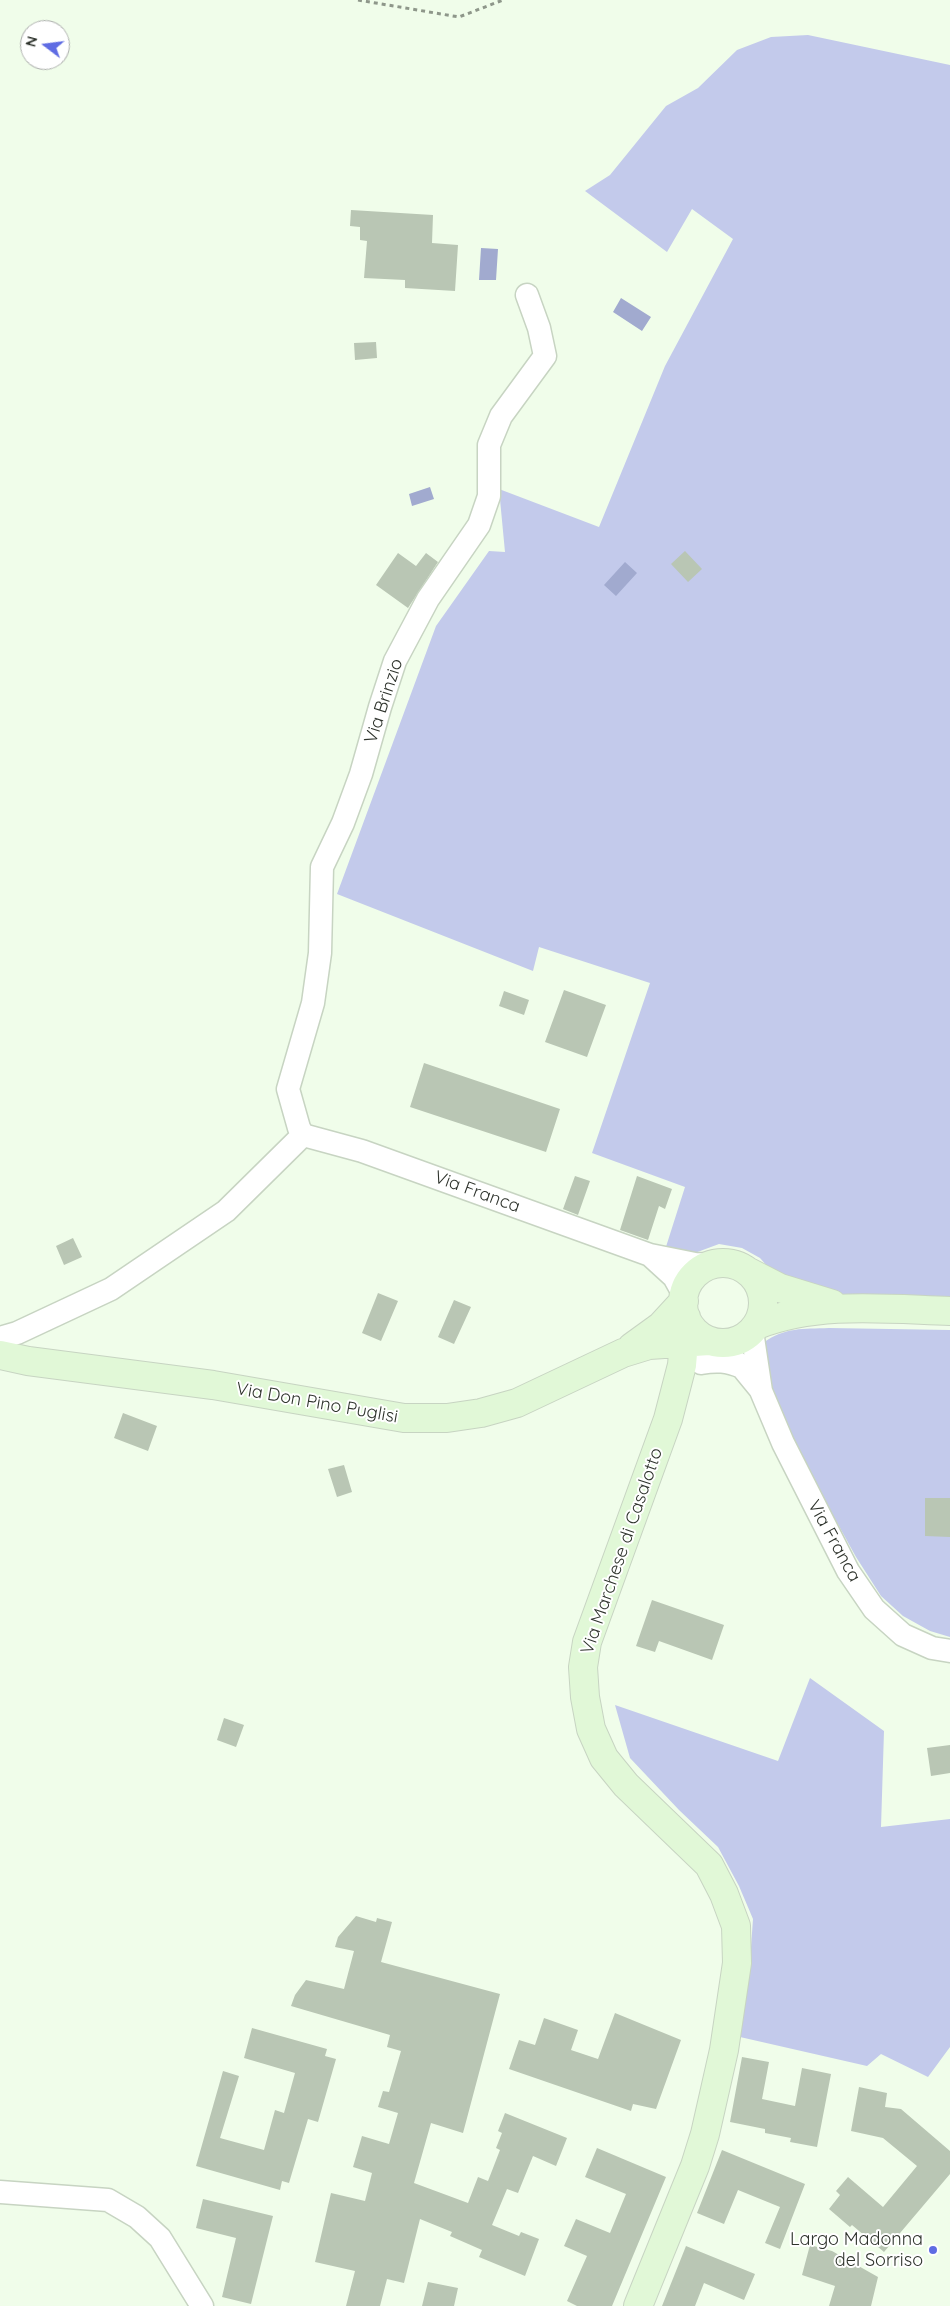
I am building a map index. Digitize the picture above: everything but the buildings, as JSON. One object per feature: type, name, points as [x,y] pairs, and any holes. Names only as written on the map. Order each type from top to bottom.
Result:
[{"type":"street","name":"Via Brinzio","points":[[303,1135],[299,1128],[288,1089],[313,1003],[320,953],[322,867],[343,823],[361,774],[395,661],[428,600],[479,525],[489,496],[489,445],[501,416],[545,356],[527,295]]},
{"type":"street","name":"Via Franca","points":[[303,1135],[362,1150],[650,1255]]},
{"type":"street","points":[[0,1338],[17,1333],[111,1290],[226,1211],[303,1135]]},
{"type":"street","points":[[650,1255],[695,1264],[713,1265],[725,1263],[737,1266],[780,1288],[848,1308]]},
{"type":"street","points":[[650,1255],[674,1277],[714,1334],[761,1391]]},
{"type":"street","points":[[713,1265],[695,1276],[714,1334],[761,1391]]},
{"type":"street","points":[[623,1354],[662,1326],[714,1334],[762,1314],[764,1302],[761,1290],[756,1280],[747,1271]]},
{"type":"street","points":[[623,1354],[649,1345],[714,1334],[798,1313],[848,1308],[950,1311]]},
{"type":"street","name":"Via Marchese di Casalotto","points":[[638,2306],[695,2166],[705,2134],[724,2050],[737,1963],[736,1926],[724,1894],[709,1865],[626,1786],[604,1758],[591,1729],[585,1697],[583,1667],[587,1642],[668,1418],[714,1334]]},
{"type":"street","name":"Via Don Pino Puglisi","points":[[0,1355],[28,1361],[213,1385],[404,1418],[447,1418],[481,1413],[517,1403],[623,1354]]},
{"type":"street","name":"Via Franca","points":[[761,1391],[782,1443],[848,1571],[874,1609],[903,1634],[932,1648],[950,1651]]},
{"type":"street","points":[[0,2192],[108,2200],[137,2217],[160,2238],[202,2306]]},
{"type":"path","points":[[358,0],[459,17],[503,0]]},
{"type":"shaded area","points":[[808,35],[950,65],[950,1297],[801,1293],[783,1284],[760,1258],[742,1248],[719,1244],[684,1257],[664,1253],[685,1187],[592,1153],[650,983],[539,947],[533,971],[337,894],[436,626],[489,551],[505,552],[499,489],[599,527],[665,366],[733,239],[692,209],[667,252],[585,191],[610,175],[666,106],[698,88],[737,50],[771,37]]},
{"type":"shaded area","points":[[481,248],[498,249],[496,280],[479,280]]},
{"type":"shaded area","points":[[621,298],[651,317],[642,331],[613,312]]},
{"type":"shaded area","points":[[430,487],[434,499],[412,506],[409,494]]},
{"type":"shaded area","points":[[625,562],[637,573],[616,596],[604,585]]},
{"type":"shaded area","points":[[829,1328],[950,1330],[950,1637],[930,1631],[903,1616],[881,1596],[856,1557],[765,1392],[763,1343],[787,1331]]},
{"type":"shaded area","points":[[810,1678],[884,1731],[881,1827],[950,1819],[950,2047],[928,2077],[881,2054],[867,2066],[740,2037],[750,1961],[753,1919],[739,1886],[718,1847],[679,1810],[630,1758],[615,1705],[778,1761]]},
{"type":"place","name":"Largo Madonna del Sorriso","points":[[933,2250]]}]
